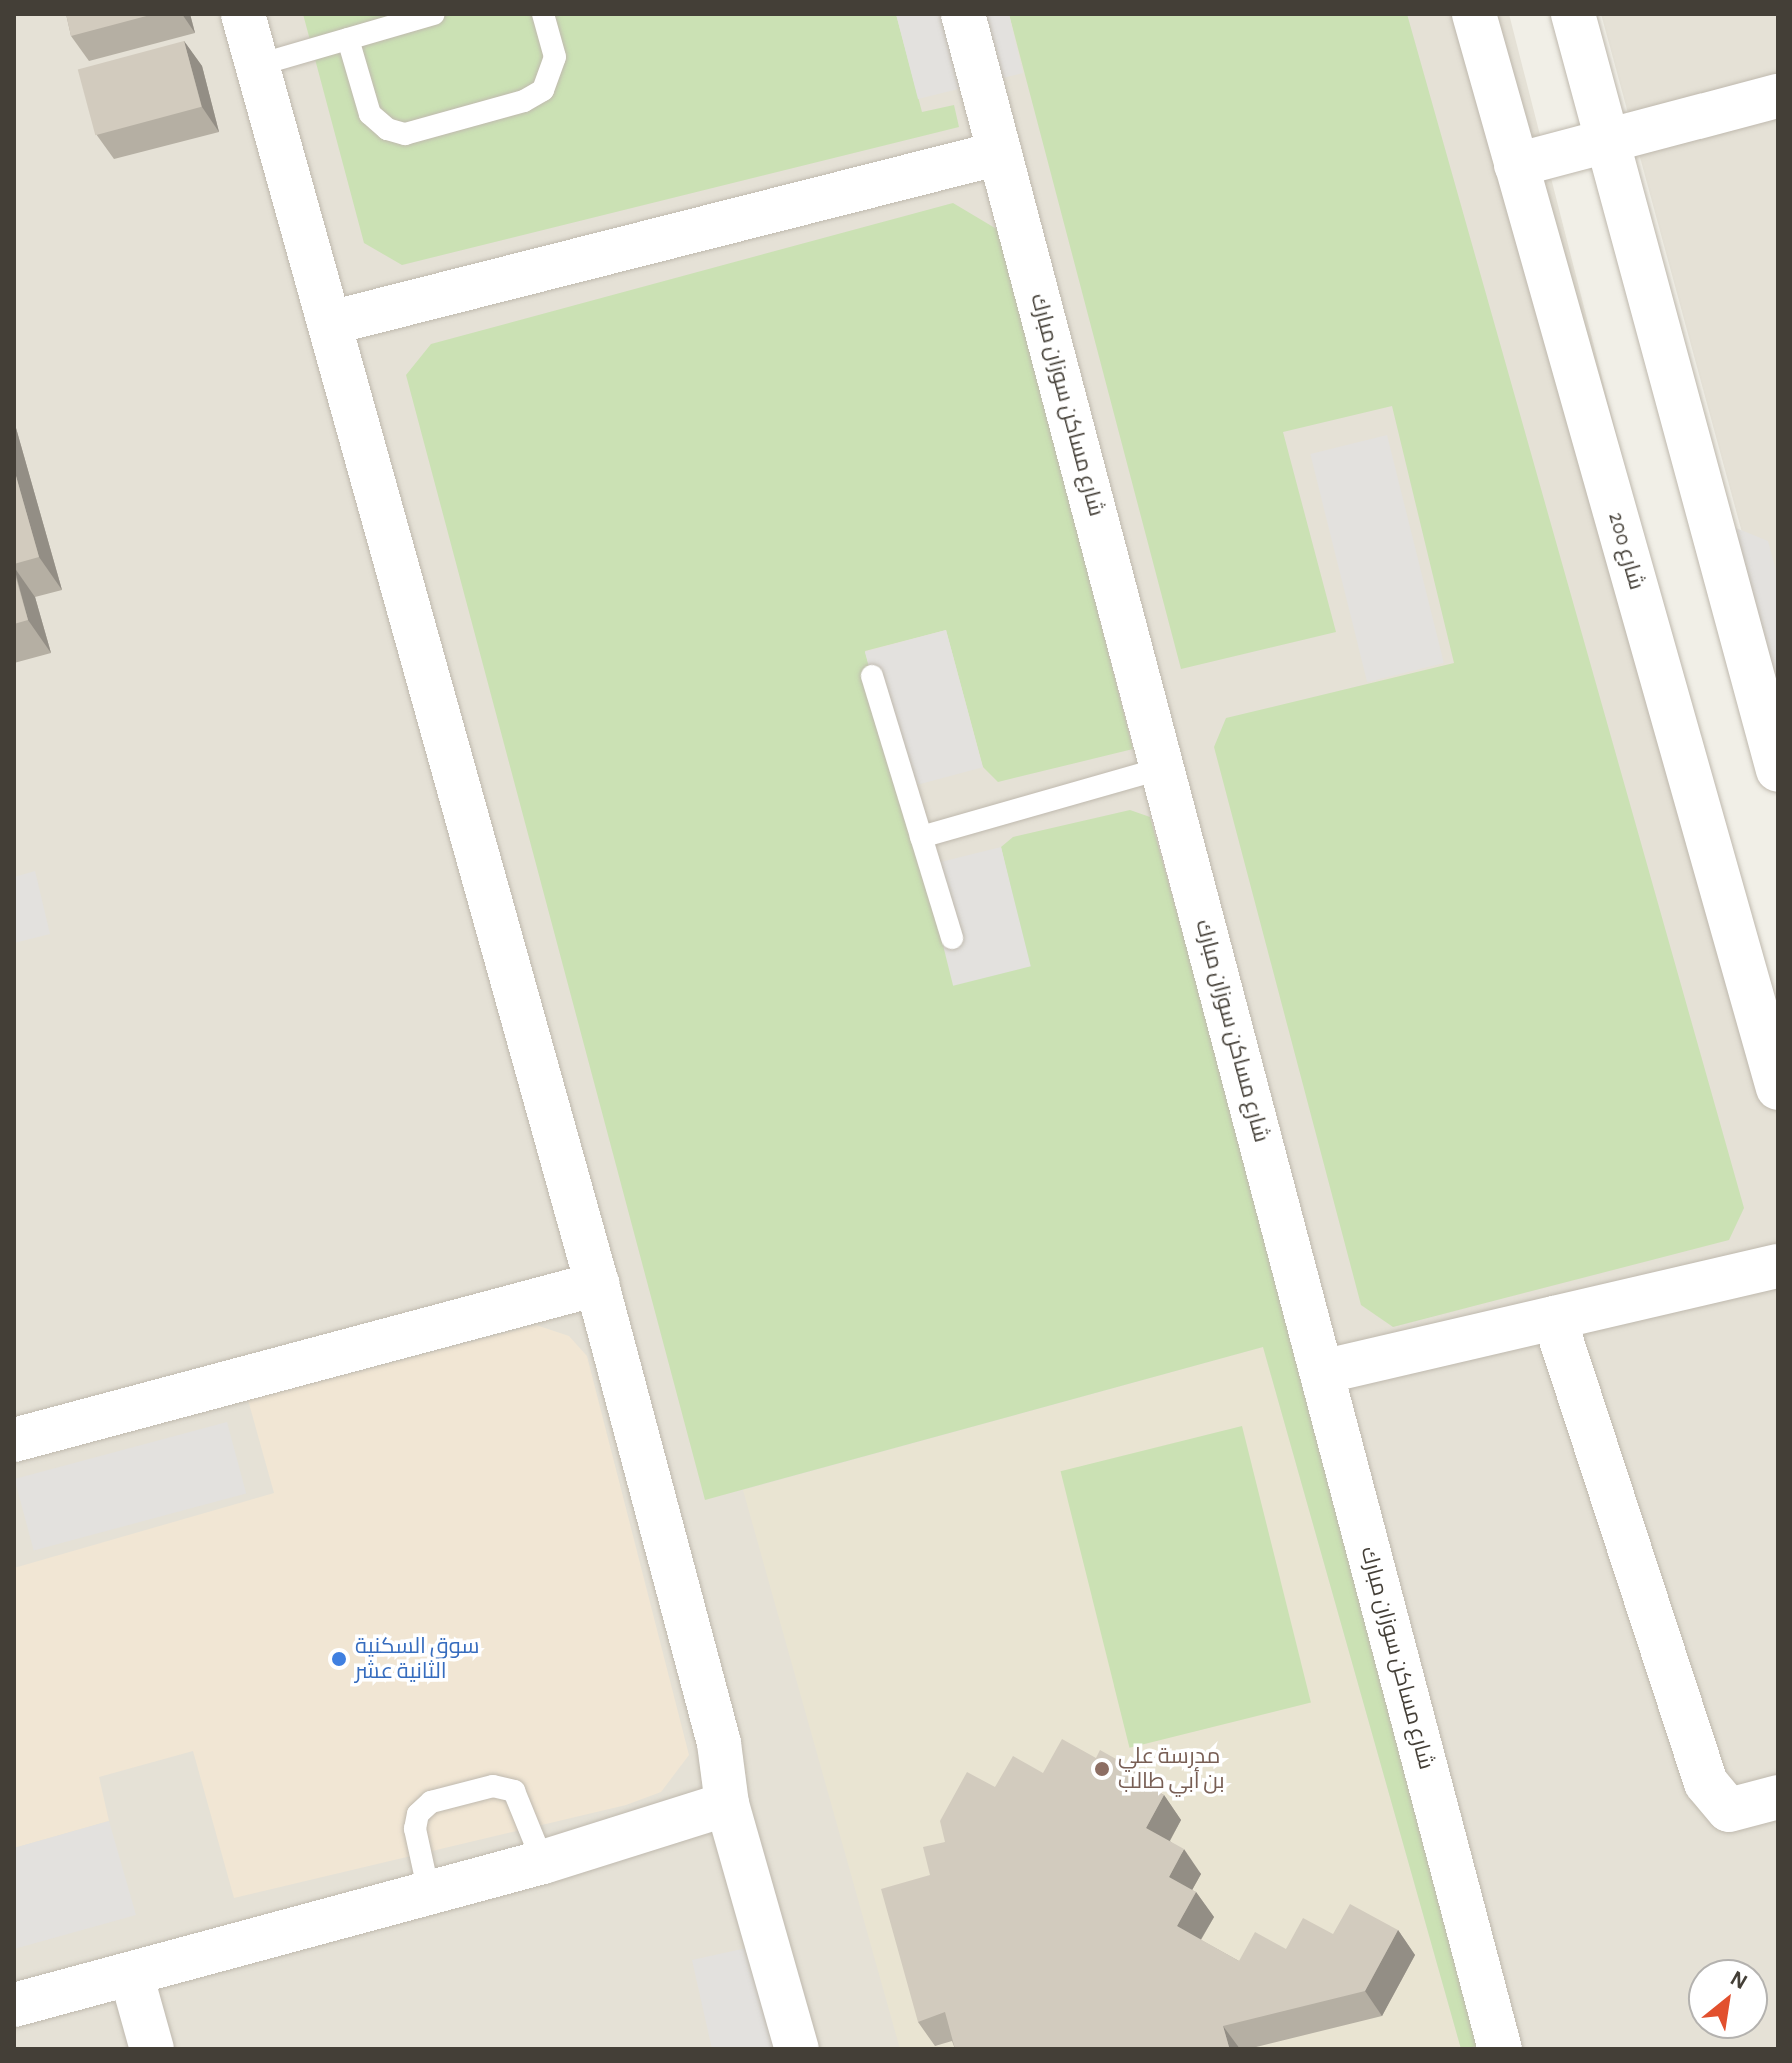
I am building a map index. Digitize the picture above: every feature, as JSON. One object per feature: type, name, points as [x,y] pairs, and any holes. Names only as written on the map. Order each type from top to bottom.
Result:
[{"type":"street","points":[[243,14],[597,1284],[719,1743],[727,1804],[797,2049]]},
{"type":"street","name":"شارع مساكن سوزان مبارك","points":[[963,14],[1500,2049]]},
{"type":"street","name":"شارع 200","points":[[1474,14],[1778,1088]]},
{"type":"street","points":[[1573,14],[1778,770]]},
{"type":"street","points":[[1516,165],[1778,96]]},
{"type":"street","points":[[330,323],[1000,153]]},
{"type":"street","points":[[1322,1372],[1778,1266]]},
{"type":"street","points":[[14,1440],[597,1284]]},
{"type":"street","points":[[1554,1318],[1706,1783],[1729,1810],[1778,1797]]},
{"type":"street","points":[[14,2005],[543,1862],[727,1804]]},
{"type":"street","points":[[131,1974],[152,2049]]},
{"type":"lane","points":[[258,65],[434,14]]},
{"type":"lane","points":[[348,39],[370,114],[387,129],[405,134],[524,101],[543,90],[555,57],[543,14]]},
{"type":"lane","points":[[872,676],[952,938]]},
{"type":"lane","points":[[921,837],[1163,768]]},
{"type":"lane","points":[[429,1893],[415,1829],[418,1814],[431,1802],[493,1786],[514,1791],[543,1862]]},
{"type":"shaded area","points":[[14,14],[1509,14],[1778,1065],[1778,2049],[14,2049]]},
{"type":"shaded area","points":[[896,14],[1009,14],[1023,73],[918,99]]},
{"type":"shaded area","points":[[1601,14],[1778,14],[1778,665]]},
{"type":"shaded area","points":[[1387,435],[1444,663],[1367,682],[1310,454]]},
{"type":"shaded area","points":[[1731,526],[1768,541],[1778,578],[1778,702]]},
{"type":"shaded area","points":[[946,630],[983,767],[902,789],[865,652]]},
{"type":"shaded area","points":[[1001,847],[1031,966],[953,986],[923,866]]},
{"type":"shaded area","points":[[35,871],[50,934],[14,943],[14,877]]},
{"type":"shaded area","name":"سوق السكنية الثانية عشر","points":[[536,1325],[569,1336],[587,1356],[689,1755],[661,1792],[626,1805],[234,1898],[193,1751],[99,1777],[109,1821],[14,1848],[14,1568],[274,1493],[248,1400]]},
{"type":"shaded area","name":"مدرسة علي بن أبي طالب","points":[[1263,1347],[1461,2049],[900,2049],[743,1490]]},
{"type":"shaded area","points":[[227,1422],[246,1493],[34,1550],[14,1479]]},
{"type":"shaded area","points":[[109,1821],[136,1915],[14,1949],[14,1848]]},
{"type":"shaded area","points":[[760,1945],[783,2049],[712,2049],[692,1960]]},
{"type":"green space","points":[[303,14],[896,14],[922,112],[954,105],[959,127],[402,265],[364,243]]},
{"type":"green space","points":[[1009,14],[1407,14],[1744,1208],[1729,1240],[1393,1327],[1361,1305],[1214,747],[1226,718],[1454,663],[1392,406],[1283,432],[1336,632],[1181,669]]},
{"type":"green space","points":[[953,203],[1000,231],[1133,749],[998,782],[983,767],[946,630],[865,651],[923,866],[1029,967],[1001,847],[1013,837],[1130,810],[1150,817],[1495,2043],[1461,2049],[1263,1347],[705,1500],[406,375],[431,344]]},
{"type":"green space","points":[[1242,1426],[1311,1703],[1130,1748],[1061,1471]]},
{"type":"building","points":[[66,14],[154,14],[71,36]]},
{"type":"building","points":[[184,41],[202,107],[95,135],[78,69]]},
{"type":"building","points":[[14,469],[39,557],[14,564]]},
{"type":"building","points":[[14,571],[28,620],[14,624]]},
{"type":"building","points":[[1062,1739],[1096,1758],[1100,1750],[1139,1772],[1134,1779],[1164,1795],[1146,1828],[1184,1849],[1169,1877],[1196,1892],[1177,1926],[1239,1961],[1255,1932],[1286,1949],[1303,1918],[1333,1934],[1350,1904],[1398,1930],[1365,1991],[1223,2026],[1229,2047],[1220,2049],[955,2049],[945,2012],[918,2022],[881,1889],[930,1875],[923,1847],[945,1842],[940,1821],[967,1772],[995,1787],[1013,1756],[1043,1773]]},
{"type":"place","name":"سوق السكنية الثانية عشر","points":[[339,1659]]},
{"type":"place","name":"مدرسة علي بن أبي طالب","points":[[1102,1769]]}]
